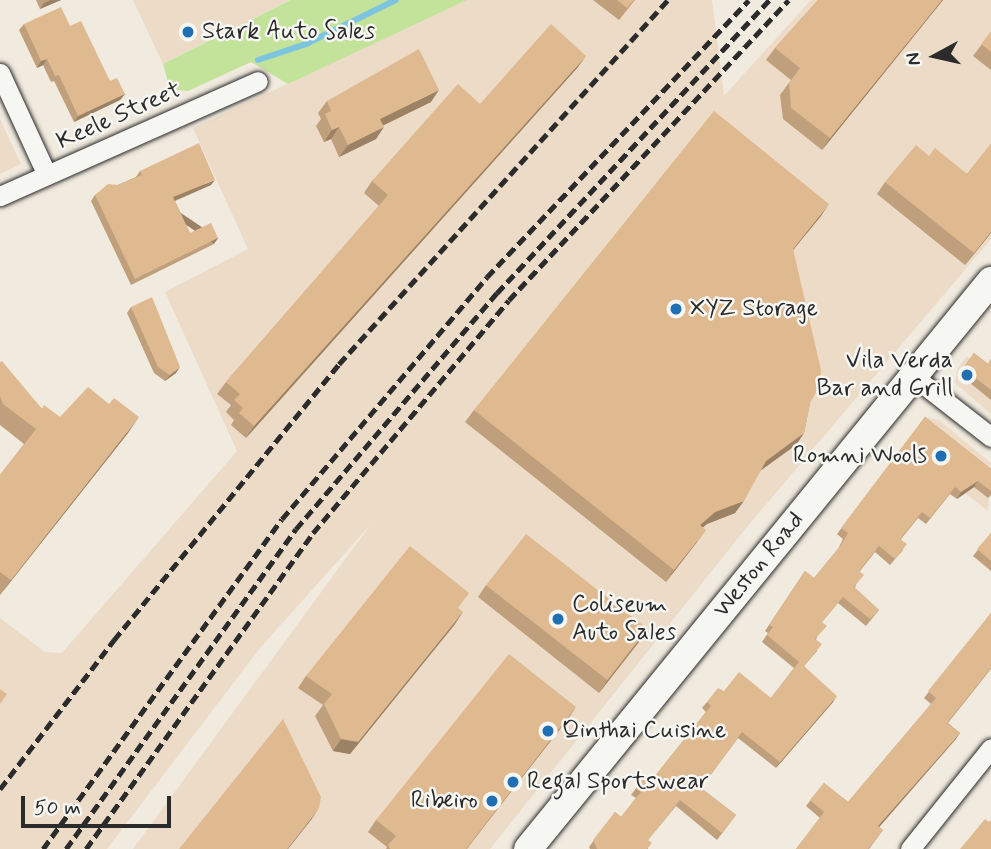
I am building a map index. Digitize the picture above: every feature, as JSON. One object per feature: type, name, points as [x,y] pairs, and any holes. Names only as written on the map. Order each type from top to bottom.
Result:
[{"type":"main road","name":"Weston Road","points":[[528,849],[991,281]]},
{"type":"street","points":[[0,73],[47,175]]},
{"type":"street","name":"Keele Street","points":[[0,196],[258,81]]},
{"type":"street","points":[[913,376],[991,437]]},
{"type":"street","points":[[910,849],[991,748]]},
{"type":"shaded area","name":"Stark Auto Sales","points":[[133,0],[291,0],[163,64]]},
{"type":"shaded area","points":[[467,0],[712,0],[724,96],[811,0],[991,0],[991,239],[746,528],[490,849],[133,849],[371,524],[260,648],[107,849],[0,849],[0,618],[45,652],[62,653],[237,451],[165,292],[248,249],[193,128]]},
{"type":"shaded area","points":[[0,119],[21,164],[0,174]]},
{"type":"shaded area","points":[[967,356],[991,372],[991,414],[955,383],[957,369]]},
{"type":"shaded area","name":"Romni Wools","points":[[925,417],[939,420],[991,463],[988,511],[904,444]]},
{"type":"green space","points":[[291,0],[467,0],[288,84],[251,62],[188,91],[170,89],[163,64]]},
{"type":"building","points":[[617,0],[634,0],[627,8]]},
{"type":"building","points":[[818,0],[942,0],[830,138],[791,108],[789,83],[800,68],[775,48]]},
{"type":"building","points":[[61,7],[70,26],[81,21],[110,81],[117,78],[125,94],[78,116],[59,75],[55,76],[47,59],[41,61],[24,24]]},
{"type":"building","points":[[551,24],[586,56],[254,426],[239,413],[243,408],[234,400],[240,394],[226,382],[388,195],[372,181],[458,84],[480,104]]},
{"type":"building","points":[[991,32],[991,52],[981,44]]},
{"type":"building","points":[[419,49],[439,90],[380,119],[384,127],[348,145],[339,127],[332,130],[325,114],[331,111],[327,101]]},
{"type":"building","name":"XYZ Storage","points":[[714,111],[829,204],[793,249],[821,370],[820,385],[810,403],[804,433],[766,461],[744,501],[715,512],[700,525],[706,530],[674,570],[474,410]]},
{"type":"building","points":[[199,143],[215,180],[173,197],[190,233],[211,223],[218,238],[135,279],[95,195],[108,184],[118,185],[142,175],[140,171]]},
{"type":"building","points":[[991,144],[991,232],[974,253],[885,182],[916,145],[929,156],[935,148],[967,174]]},
{"type":"building","points":[[152,297],[180,367],[170,375],[158,367],[131,307]]},
{"type":"building","points":[[974,353],[988,364],[991,359],[991,390],[963,368]]},
{"type":"building","points":[[2,361],[42,409],[44,405],[60,417],[88,387],[109,404],[114,398],[139,417],[11,580],[0,572],[0,475],[36,429],[3,404],[0,396]]},
{"type":"building","points":[[925,417],[991,469],[991,491],[978,481],[961,492],[955,487],[930,518],[922,512],[900,539],[907,544],[895,559],[879,546],[859,571],[864,575],[854,587],[879,610],[870,619],[843,597],[822,622],[827,626],[815,639],[822,644],[804,666],[837,696],[780,762],[742,732],[701,788],[736,815],[722,833],[680,800],[648,840],[652,843],[647,849],[597,849],[593,840],[615,812],[621,817],[641,792],[636,788],[645,776],[651,781],[711,706],[707,702],[718,688],[724,691],[739,672],[771,698],[799,662],[767,635],[773,627],[769,625],[805,571],[814,578],[841,545],[848,533],[841,528]]},
{"type":"building","points":[[991,533],[991,561],[977,549]]},
{"type":"building","name":"Coliseum Auto Sales","points":[[526,534],[647,629],[607,680],[486,585]]},
{"type":"building","points":[[410,546],[469,593],[458,608],[463,612],[358,742],[341,739],[324,704],[332,694],[306,676]]},
{"type":"building","points":[[991,613],[991,668],[947,723],[960,733],[878,826],[883,830],[868,849],[796,849],[824,812],[810,800],[824,783],[848,802],[936,698],[928,691]]},
{"type":"building","points":[[509,654],[576,707],[466,849],[390,849],[388,845],[396,836],[376,820]]},
{"type":"building","points":[[0,689],[7,694],[0,704]]},
{"type":"building","points":[[283,719],[321,797],[319,808],[287,849],[179,849]]},
{"type":"building","points":[[985,819],[989,822],[991,820],[991,849],[960,849]]},
{"type":"waterway","points":[[258,60],[306,44],[396,0]]},
{"type":"railway","points":[[0,789],[114,640],[339,364],[668,0]]},
{"type":"railway","points":[[43,849],[282,519],[487,277],[749,0]]},
{"type":"railway","points":[[66,849],[296,529],[497,293],[769,0]]},
{"type":"railway","points":[[86,849],[313,533],[509,300],[789,0]]},
{"type":"place","name":"Stark Auto Sales","points":[[188,32]]},
{"type":"place","name":"XYZ Storage","points":[[676,309]]},
{"type":"place","name":"Vila Verda Bar and Grill","points":[[967,375]]},
{"type":"place","name":"Romni Wools","points":[[941,456]]},
{"type":"place","name":"Coliseum Auto Sales","points":[[558,619]]},
{"type":"place","name":"Qinthai Cuisine","points":[[548,731]]},
{"type":"place","name":"Regal Sportswear","points":[[513,782]]},
{"type":"place","name":"Ribeiro","points":[[492,801]]}]
